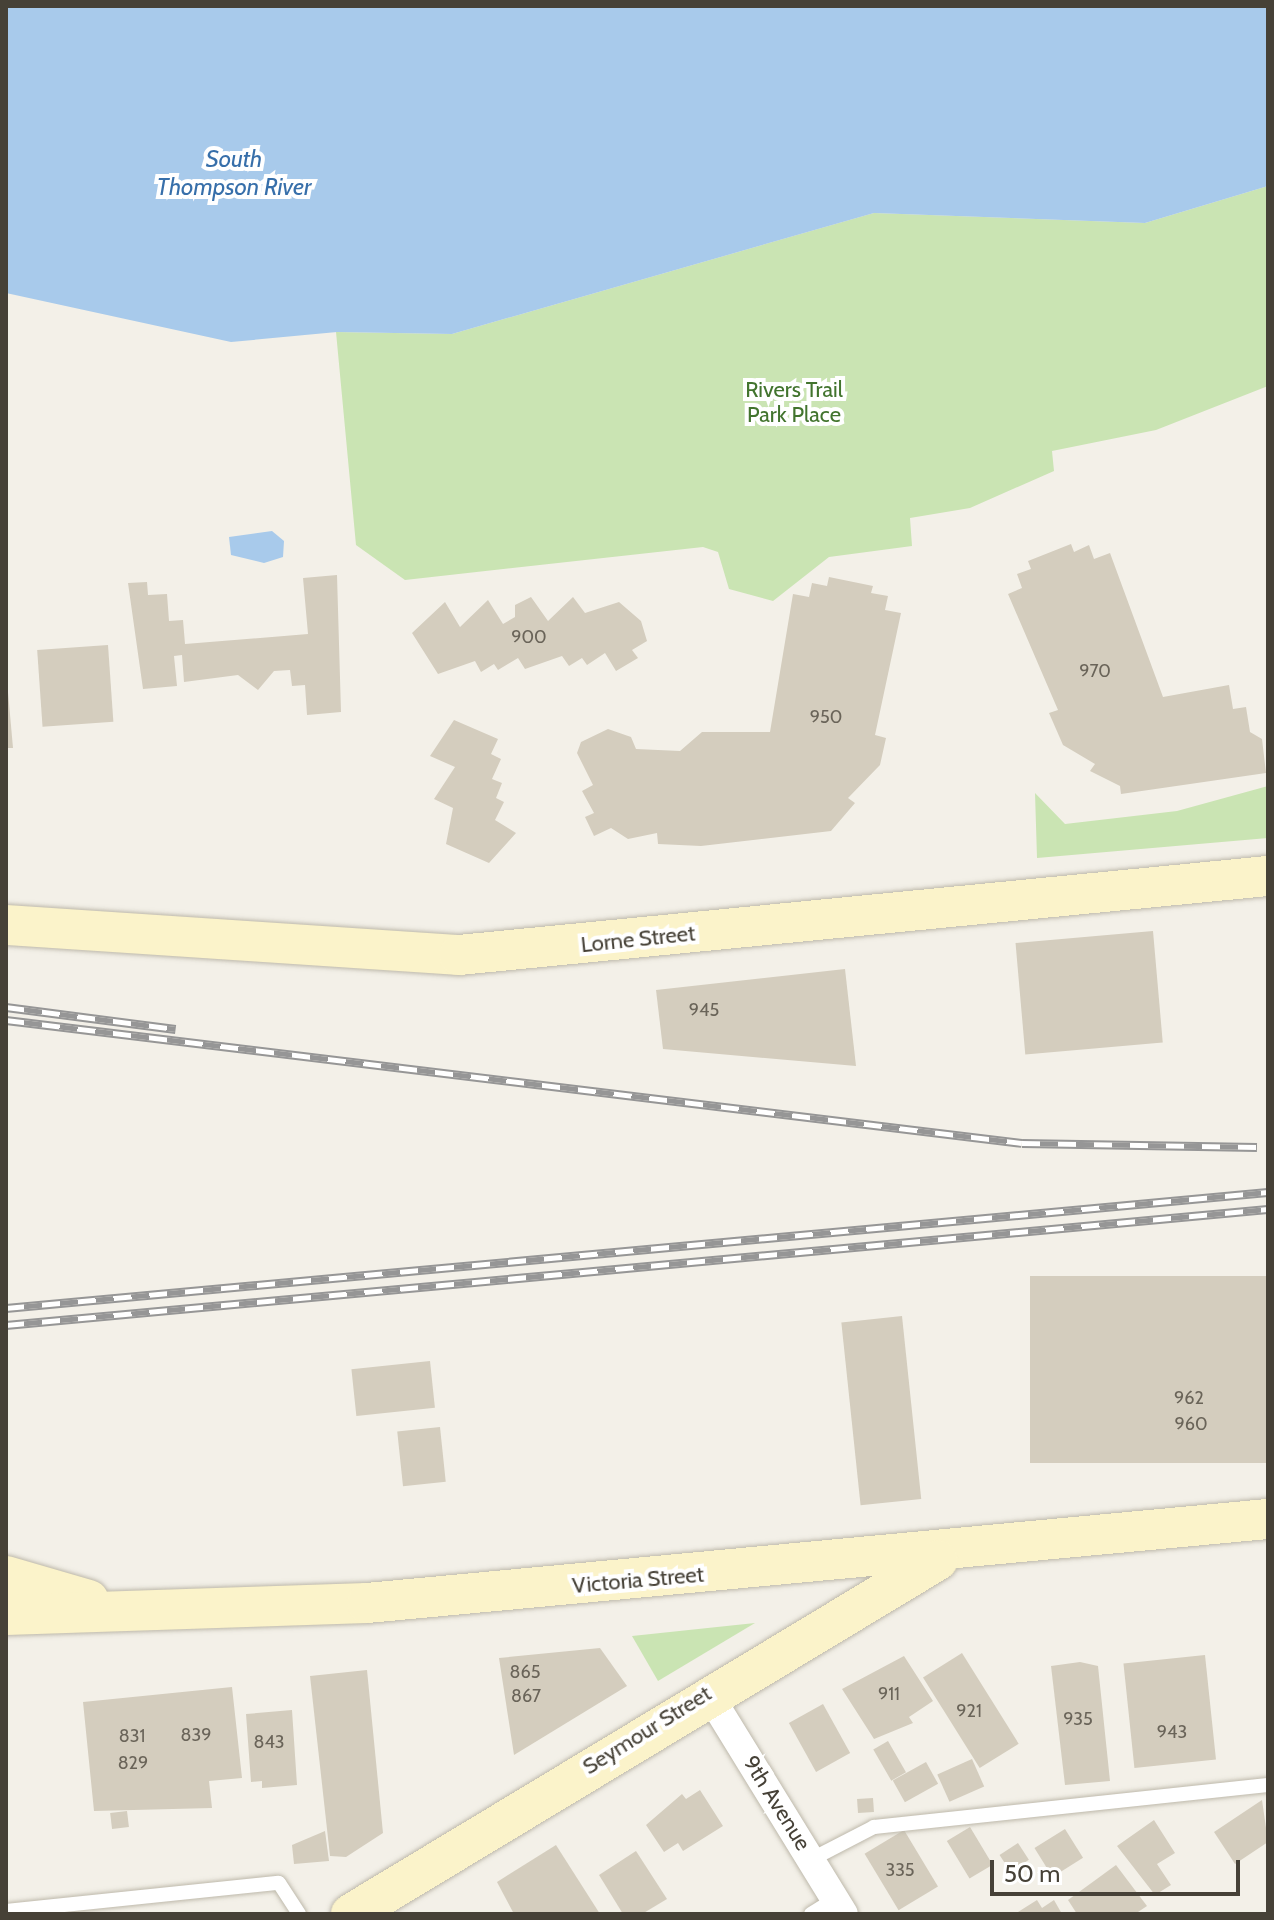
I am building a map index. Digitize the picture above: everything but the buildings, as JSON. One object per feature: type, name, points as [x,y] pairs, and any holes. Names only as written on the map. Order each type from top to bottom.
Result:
[{"type":"main road","name":"Lorne Street","points":[[6,925],[459,955],[1268,876]]},
{"type":"main road","name":"Victoria Street","points":[[6,1615],[115,1608],[367,1603],[948,1554],[1268,1519]]},
{"type":"main road","name":"Seymour Street","points":[[351,1914],[708,1693],[948,1554]]},
{"type":"main road","points":[[6,1576],[115,1608]]},
{"type":"street","name":"9th Avenue","points":[[708,1693],[839,1906]]},
{"type":"lane","points":[[812,1859],[874,1827],[1268,1785]]},
{"type":"lane","points":[[6,1911],[279,1883],[299,1914]]},
{"type":"lane","points":[[811,1914],[839,1906]]},
{"type":"green space","name":"Rivers Trail Park Place","points":[[1268,186],[1268,386],[1156,430],[1052,451],[1054,471],[970,508],[910,518],[912,546],[829,557],[773,601],[729,589],[718,552],[703,547],[405,580],[356,545],[336,332],[452,334],[874,213],[1145,223]]},
{"type":"green space","points":[[1268,786],[1268,838],[1037,858],[1035,793],[1065,824],[1177,811]]},
{"type":"green space","points":[[755,1623],[658,1681],[632,1636]]},
{"type":"water","name":"South Thompson River","points":[[6,6],[1268,6],[1268,186],[1145,223],[874,213],[452,334],[337,332],[231,342],[6,293]]},
{"type":"water","points":[[272,531],[284,541],[283,557],[264,563],[231,555],[229,537]]},
{"type":"railway","points":[[6,1007],[176,1029]]},
{"type":"railway","points":[[6,1020],[1022,1143],[1257,1147]]},
{"type":"railway","points":[[6,1308],[1268,1192]]},
{"type":"railway","points":[[6,1325],[1268,1209]]}]
